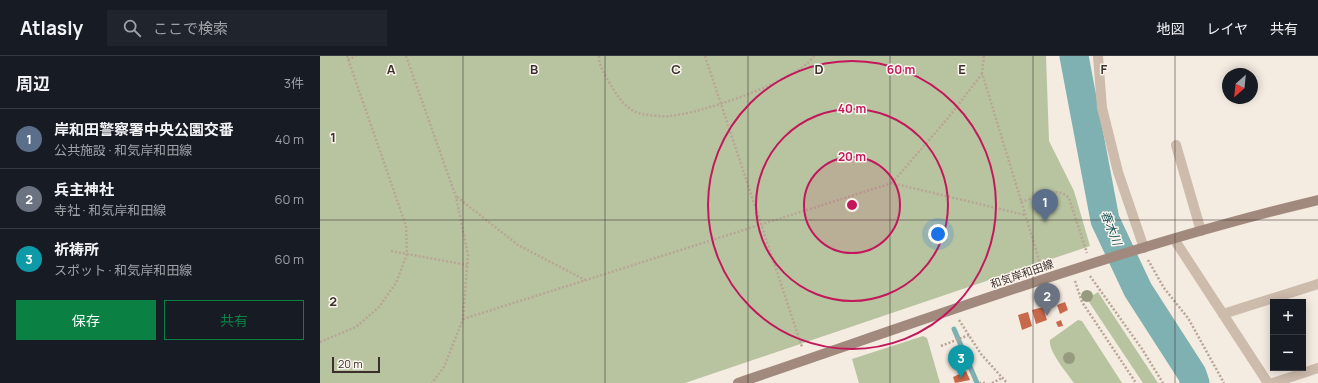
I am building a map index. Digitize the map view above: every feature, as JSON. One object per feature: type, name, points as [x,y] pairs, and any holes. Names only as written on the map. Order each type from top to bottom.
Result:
[{"type":"main road","name":"和気岸和田線","points":[[738,383],[1092,264],[1263,213],[1318,200]]},
{"type":"street","points":[[1098,56],[1102,108],[1118,172],[1142,249]]},
{"type":"street","points":[[1176,145],[1201,231]]},
{"type":"street","points":[[1174,240],[1268,383]]},
{"type":"street","points":[[1223,314],[1318,284]]},
{"type":"street","points":[[1273,383],[1318,368]]},
{"type":"path","points":[[320,342],[356,327],[379,307],[396,283],[406,254],[406,226],[347,56]]},
{"type":"path","points":[[348,60],[356,56]]},
{"type":"path","points":[[406,56],[456,197],[468,255],[463,319],[444,367],[432,383]]},
{"type":"path","points":[[599,56],[599,64],[617,97],[636,113],[669,116],[721,104],[778,81],[810,62],[814,56]]},
{"type":"path","points":[[705,56],[802,347]]},
{"type":"path","points":[[984,56],[982,74],[1041,267]]},
{"type":"path","points":[[463,319],[892,183],[948,118],[982,74]]},
{"type":"path","points":[[892,183],[1025,215]]},
{"type":"path","points":[[1021,202],[1055,191],[1064,192],[1069,198],[1087,254]]},
{"type":"path","points":[[456,197],[518,245],[586,280]]},
{"type":"path","points":[[1142,249],[1164,288],[1188,318],[1224,383]]},
{"type":"path","points":[[391,251],[467,265]]},
{"type":"path","points":[[1074,280],[1082,302],[1136,383]]},
{"type":"path","points":[[1094,280],[1163,383]]},
{"type":"path","points":[[958,318],[980,354],[1007,383]]},
{"type":"path","points":[[941,346],[969,335]]},
{"type":"path","points":[[992,383],[1002,378]]},
{"type":"path","points":[[979,383],[986,383]]},
{"type":"green space","points":[[320,56],[1046,56],[1049,141],[1074,191],[1090,246],[685,383],[320,383]]},
{"type":"green space","points":[[1098,292],[1158,383],[1143,383],[1087,299]]},
{"type":"green space","points":[[1078,320],[1082,321],[1122,383],[1074,383],[1063,368],[1052,350],[1050,340]]},
{"type":"green space","points":[[923,336],[927,338],[940,383],[859,383],[852,359]]},
{"type":"building","points":[[1065,302],[1068,310],[1060,314],[1057,305]]},
{"type":"building","points":[[1043,307],[1047,320],[1036,324],[1032,310]]},
{"type":"building","points":[[1028,312],[1032,326],[1022,330],[1018,315]]},
{"type":"building","points":[[1061,320],[1063,326],[1058,327],[1056,322]]},
{"type":"building","points":[[966,371],[970,380],[955,383],[953,377]]},
{"type":"waterway","name":"春木川","points":[[1074,56],[1105,220],[1138,290],[1192,374],[1195,383]]},
{"type":"waterway","points":[[954,329],[977,383]]},
{"type":"place","name":"岸和田警察署中央公園交番","points":[[1045,222]]},
{"type":"place","name":"兵主神社","points":[[1047,316]]},
{"type":"place","name":"祈祷所","points":[[961,378]]}]
